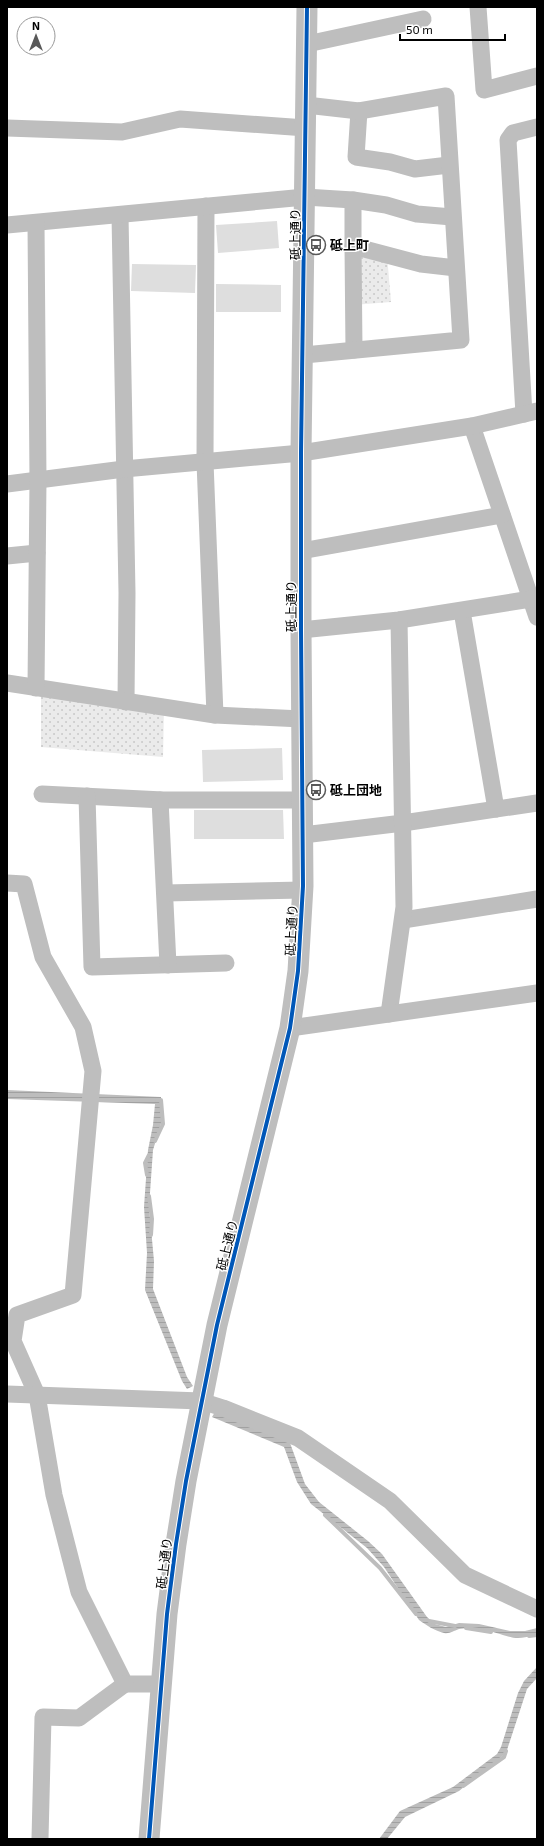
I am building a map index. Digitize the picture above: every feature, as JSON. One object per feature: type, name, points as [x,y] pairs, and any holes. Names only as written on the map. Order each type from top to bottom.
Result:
[{"type":"street","points":[[478,7],[484,90],[537,76]]},
{"type":"street","name":"砥上通り","points":[[149,1839],[161,1684],[176,1544],[201,1401],[219,1317],[290,1028],[298,971],[303,890],[301,551],[306,105],[309,8]]},
{"type":"street","points":[[307,44],[423,19]]},
{"type":"street","points":[[304,355],[461,340],[452,217],[446,96],[359,111],[306,105]]},
{"type":"street","points":[[359,111],[356,157],[390,162],[415,169],[449,165]]},
{"type":"street","points":[[7,128],[122,132],[180,119],[306,128]]},
{"type":"street","points":[[7,484],[124,469],[302,453],[472,426],[530,413],[508,140],[513,133],[537,127]]},
{"type":"street","points":[[7,225],[305,197],[353,200],[386,205],[417,214],[452,217]]},
{"type":"street","points":[[353,200],[354,350]]},
{"type":"street","points":[[206,206],[205,462],[215,715]]},
{"type":"street","points":[[120,215],[127,593],[126,702]]},
{"type":"street","points":[[36,223],[38,480],[36,688]]},
{"type":"street","points":[[353,246],[421,264],[456,268]]},
{"type":"street","points":[[472,426],[502,515],[534,599],[537,617]]},
{"type":"street","points":[[301,551],[502,515]]},
{"type":"street","points":[[7,556],[37,553]]},
{"type":"street","points":[[301,630],[399,620],[534,599]]},
{"type":"street","points":[[462,611],[496,809]]},
{"type":"street","points":[[389,1014],[404,907],[399,620]]},
{"type":"street","points":[[7,683],[215,715],[302,719]]},
{"type":"street","points":[[42,794],[160,800],[303,800]]},
{"type":"street","points":[[87,796],[92,967],[226,963]]},
{"type":"street","points":[[160,800],[168,965]]},
{"type":"street","points":[[303,834],[403,823],[537,803]]},
{"type":"street","points":[[7,883],[24,884],[43,957],[83,1027],[93,1071],[73,1295],[18,1315],[13,1341],[37,1395],[54,1494],[79,1592],[125,1684]]},
{"type":"street","points":[[165,893],[303,890]]},
{"type":"street","points":[[402,920],[537,899]]},
{"type":"street","points":[[290,1028],[537,992]]},
{"type":"street","points":[[7,1394],[201,1401],[223,1408],[298,1438],[390,1501],[465,1575],[537,1609]]},
{"type":"street","points":[[40,1839],[43,1717],[79,1718],[125,1684],[161,1684]]},
{"type":"shaded area","points":[[387,255],[391,302],[353,305],[353,257]]},
{"type":"shaded area","points":[[41,689],[164,708],[163,757],[41,747]]},
{"type":"shaded area","points":[[7,1090],[161,1097],[161,1124],[153,1150],[149,1207],[154,1261],[153,1289],[187,1377],[193,1386],[187,1389],[182,1381],[145,1290],[147,1253],[144,1207],[148,1150],[155,1104],[7,1099]]},
{"type":"shaded area","points":[[215,1412],[290,1443],[305,1484],[319,1502],[382,1554],[427,1617],[435,1624],[446,1627],[459,1623],[479,1624],[510,1631],[525,1631],[537,1628],[537,1634],[519,1638],[486,1630],[468,1628],[459,1629],[450,1633],[444,1633],[419,1620],[384,1567],[367,1548],[311,1504],[297,1482],[284,1447],[212,1417]]},
{"type":"shaded area","points":[[537,1667],[537,1678],[527,1689],[506,1753],[459,1791],[405,1817],[387,1839],[379,1839],[400,1811],[453,1787],[497,1754],[501,1747],[518,1693],[524,1681]]},
{"type":"building","points":[[277,221],[279,248],[218,253],[216,225]]},
{"type":"building","points":[[132,264],[196,265],[195,293],[131,291]]},
{"type":"building","points":[[216,284],[281,285],[281,312],[216,312]]},
{"type":"building","points":[[282,748],[283,780],[203,782],[202,750]]},
{"type":"building","points":[[194,810],[283,810],[284,839],[194,839]]},
{"type":"waterway","points":[[155,1141],[163,1124],[161,1100],[157,1100]]},
{"type":"waterway","points":[[147,1175],[145,1163],[149,1155]]},
{"type":"waterway","points":[[149,1196],[152,1219],[151,1235]]},
{"type":"waterway","points":[[325,1515],[380,1568],[416,1614]]},
{"type":"waterway","points":[[429,1621],[455,1626]]},
{"type":"waterway","points":[[466,1628],[491,1632]]},
{"type":"waterway","points":[[529,1636],[537,1635]]},
{"type":"waterway","points":[[463,1786],[504,1757],[506,1751]]},
{"type":"cycle path","points":[[149,1839],[167,1614],[186,1481],[217,1325],[290,1028],[298,971],[303,886],[301,453],[307,7]]},
{"type":"place","name":"砥上町","points":[[316,245]]},
{"type":"place","name":"砥上団地","points":[[316,790]]}]
